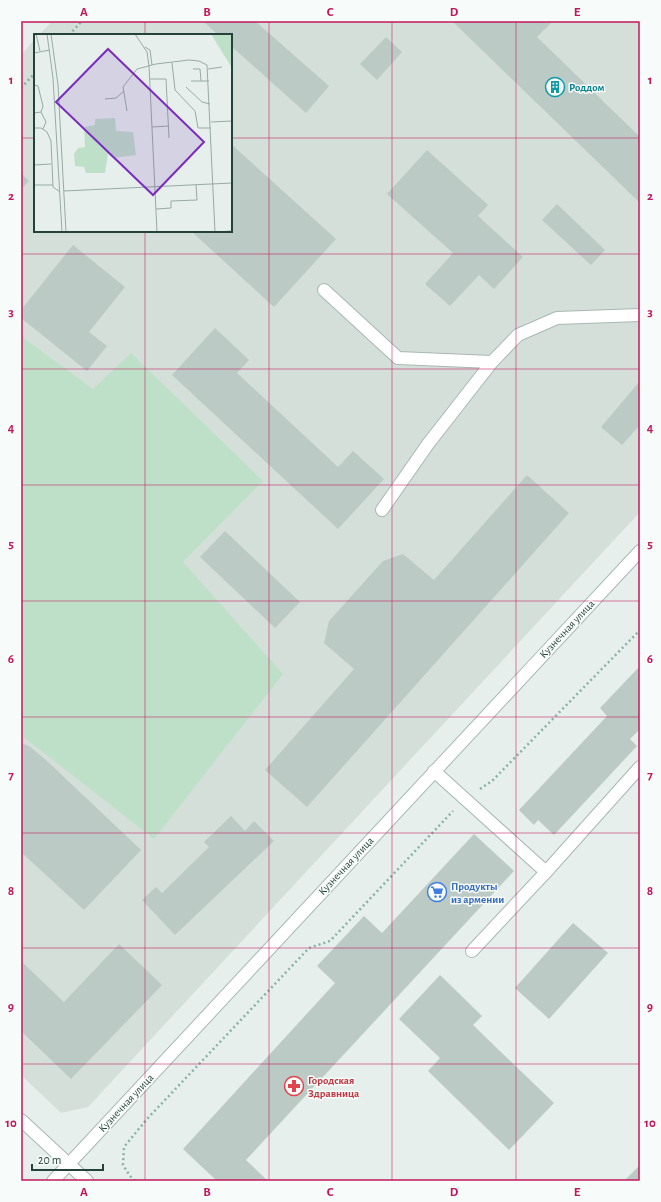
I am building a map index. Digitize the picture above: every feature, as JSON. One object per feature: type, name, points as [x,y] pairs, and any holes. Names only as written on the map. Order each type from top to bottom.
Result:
[{"type":"street","points":[[324,290],[398,358],[492,362]]},
{"type":"street","points":[[382,510],[428,444],[492,362],[518,334],[557,318],[640,315]]},
{"type":"street","name":"Кузнечная улица","points":[[53,1181],[640,551]]},
{"type":"street","points":[[472,951],[546,872],[640,767]]},
{"type":"street","points":[[434,771],[546,872]]},
{"type":"street","points":[[21,1120],[86,1181]]},
{"type":"path","points":[[70,34],[82,21]]},
{"type":"path","points":[[21,88],[34,74]]},
{"type":"path","points":[[135,1181],[123,1165],[124,1146],[147,1119],[309,948],[330,941],[465,799],[492,781],[640,630]]},
{"type":"shaded area","points":[[52,21],[640,21],[640,512],[88,1107],[61,1113],[21,1075],[21,55],[34,40],[34,232],[232,232],[232,34],[40,34]]},
{"type":"green space","points":[[21,336],[93,389],[131,353],[263,481],[183,562],[283,674],[154,839],[21,735]]},
{"type":"building","points":[[203,21],[255,21],[329,86],[306,113],[232,47],[232,34],[217,34]]},
{"type":"building","name":"Роддом","points":[[452,21],[553,21],[537,37],[640,137],[640,203]]},
{"type":"building","points":[[386,37],[402,52],[377,80],[360,64]]},
{"type":"building","points":[[232,145],[336,239],[274,307],[192,232],[232,232]]},
{"type":"building","points":[[427,150],[488,205],[478,216],[523,257],[494,289],[479,275],[450,306],[425,284],[453,253],[387,194]]},
{"type":"building","points":[[21,173],[29,181],[21,189]]},
{"type":"building","points":[[557,204],[605,250],[591,265],[542,220]]},
{"type":"building","points":[[73,245],[125,287],[89,332],[107,346],[87,371],[21,318],[21,310]]},
{"type":"building","points":[[215,328],[249,360],[237,373],[338,467],[353,451],[384,479],[338,529],[172,375]]},
{"type":"building","points":[[640,381],[640,425],[622,445],[601,427]]},
{"type":"building","points":[[527,475],[569,513],[307,807],[265,770],[354,669],[324,643],[329,621],[383,561],[403,554],[434,580]]},
{"type":"building","points":[[225,531],[300,602],[275,628],[200,557]]},
{"type":"building","points":[[640,666],[640,729],[630,739],[637,746],[554,835],[538,820],[534,825],[519,810],[607,716],[600,708]]},
{"type":"building","points":[[21,743],[29,746],[46,760],[141,850],[84,910],[21,852]]},
{"type":"building","points":[[231,816],[245,831],[254,821],[274,841],[175,935],[142,900],[156,887],[162,893],[209,847],[204,842]]},
{"type":"building","points":[[474,834],[514,871],[246,1160],[268,1181],[217,1181],[183,1149],[335,983],[317,966],[364,916],[382,933]]},
{"type":"building","points":[[573,923],[608,953],[549,1019],[515,988]]},
{"type":"building","points":[[119,944],[162,985],[71,1079],[21,1031],[21,961],[64,1002]]},
{"type":"building","points":[[440,975],[482,1016],[473,1025],[554,1103],[509,1150],[428,1071],[440,1058],[399,1019]]},
{"type":"building","points":[[640,1165],[640,1181],[624,1181]]},
{"type":"place","name":"Роддом","points":[[555,87]]},
{"type":"place","name":"Продукты из армении","points":[[437,892]]},
{"type":"place","name":"Городская Здравница","points":[[294,1086]]}]
